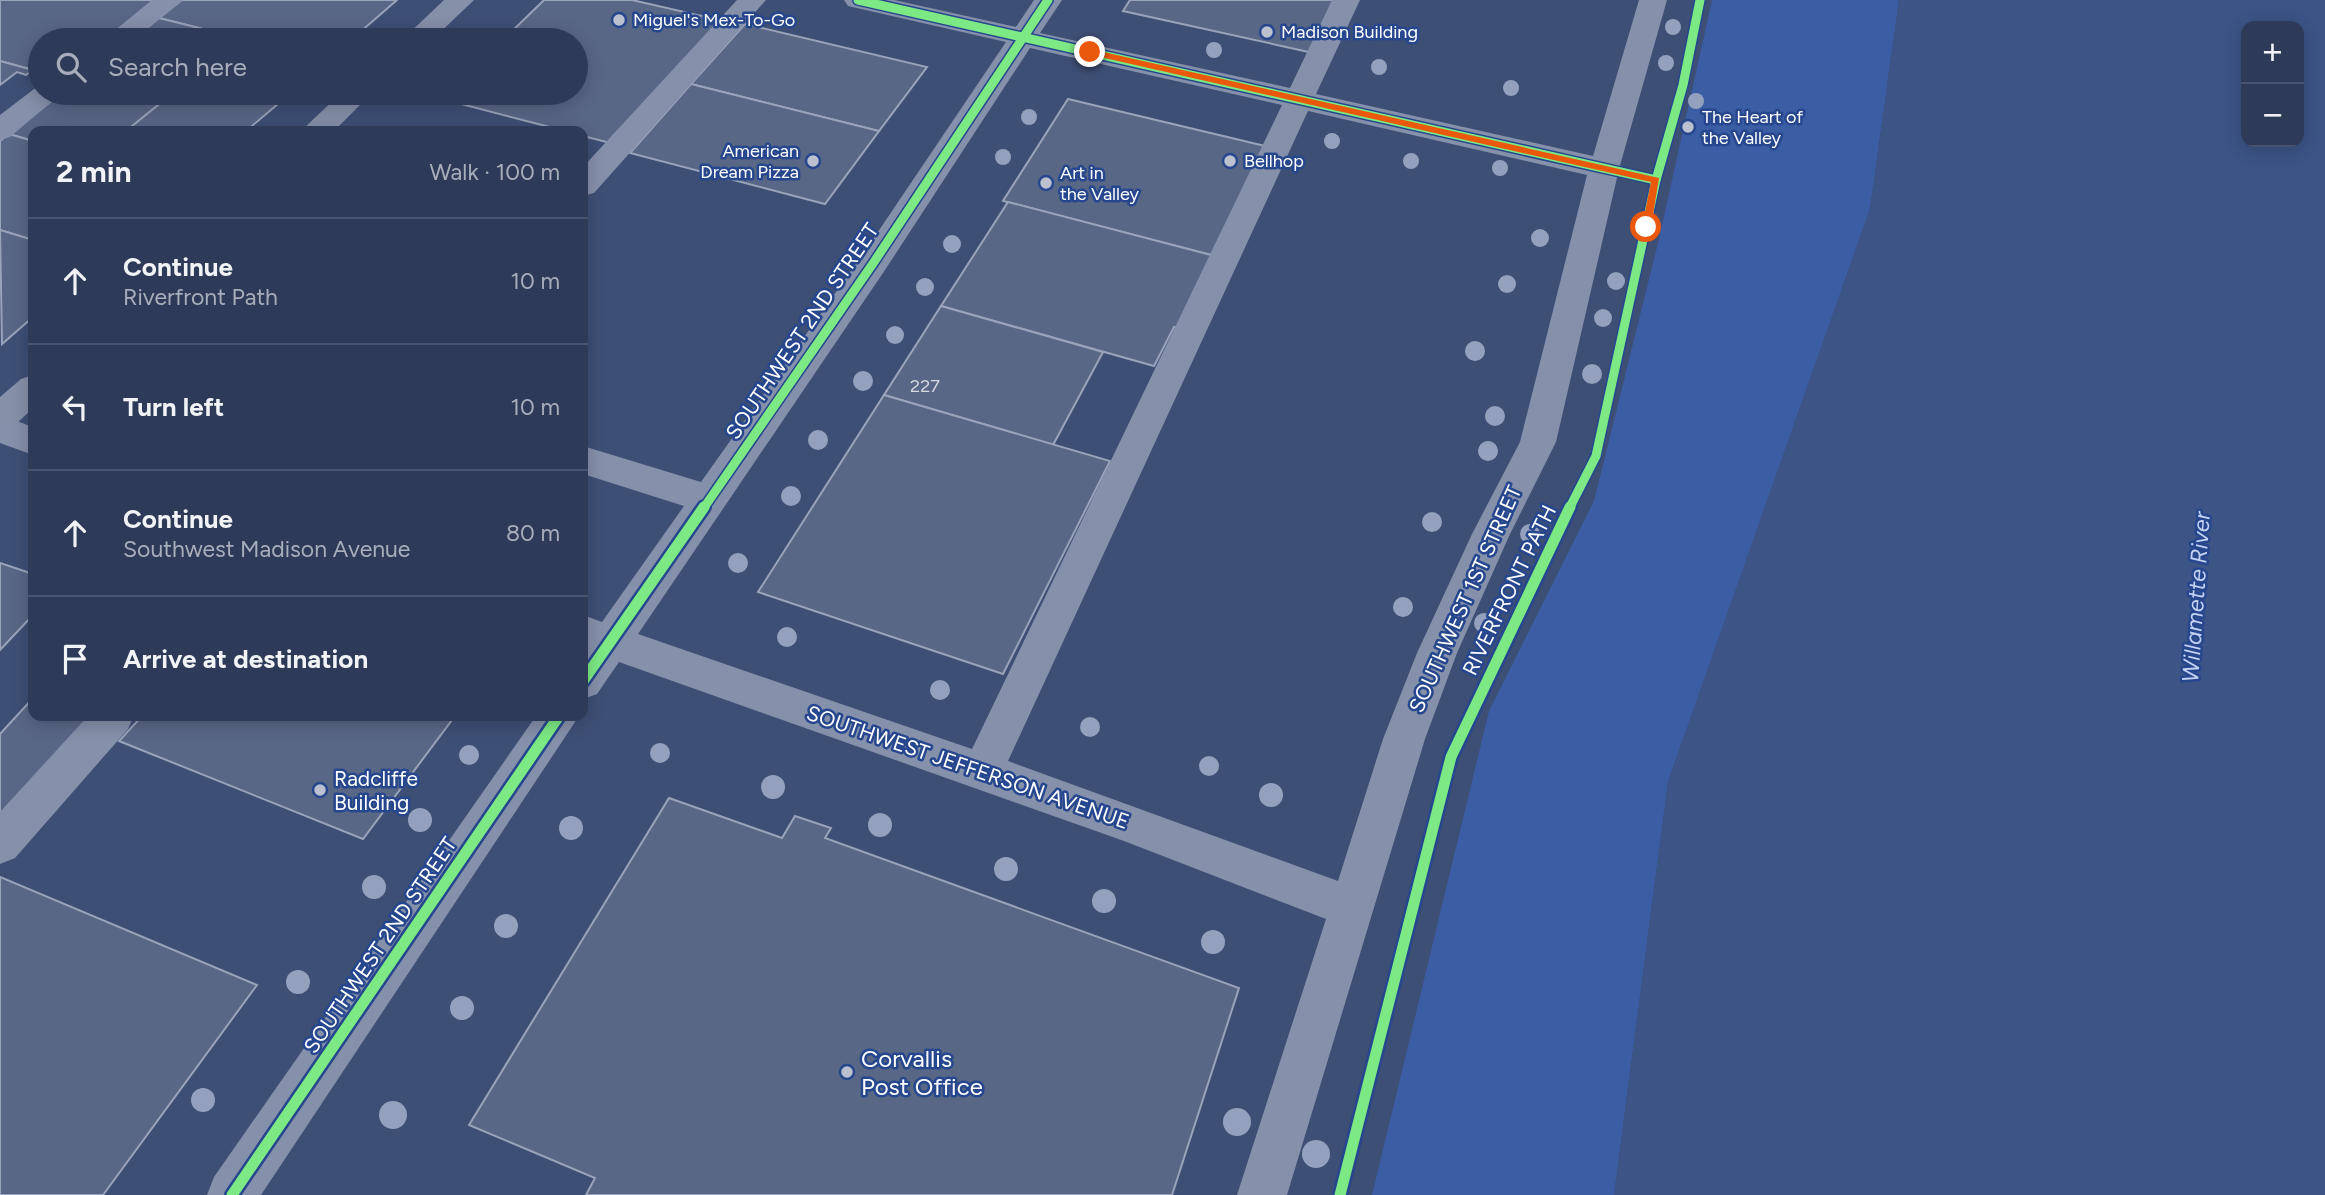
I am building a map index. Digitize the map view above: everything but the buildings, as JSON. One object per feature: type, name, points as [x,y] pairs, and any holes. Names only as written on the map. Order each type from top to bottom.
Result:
[{"type":"highway","points":[[429,28],[460,0]]},
{"type":"highway","points":[[322,126],[345,105]]},
{"type":"highway","points":[[0,418],[28,393]]},
{"type":"street","points":[[133,28],[169,0]]},
{"type":"street","points":[[588,180],[752,0]]},
{"type":"street","points":[[858,0],[1604,169]]},
{"type":"street","name":"SOUTHWEST 2ND STREET","points":[[588,664],[596,637],[710,499],[874,262],[1048,0]]},
{"type":"street","points":[[982,772],[1346,0]]},
{"type":"street","name":"SOUTHWEST 1ST STREET","points":[[1262,1195],[1404,739],[1437,653],[1491,534],[1538,442],[1604,169],[1653,0]]},
{"type":"street","points":[[0,130],[32,105]]},
{"type":"street","points":[[0,429],[28,439]]},
{"type":"street","points":[[588,462],[710,499]]},
{"type":"street","name":"SOUTHWEST JEFFERSON AVENUE","points":[[596,637],[1124,821],[1350,907]]},
{"type":"street","points":[[0,843],[110,721]]},
{"type":"street","name":"SOUTHWEST 2ND STREET","points":[[232,1195],[556,721]]},
{"type":"shaded area","points":[[1712,0],[1899,0],[1870,209],[1668,782],[1614,1195],[1372,1195],[1489,711],[1594,501],[1658,243]]},
{"type":"water","name":"Willamette River","points":[[1899,0],[2325,0],[2325,1195],[1614,1195],[1668,782],[1870,209]]},
{"type":"cycle path","points":[[858,0],[1656,180]]},
{"type":"cycle path","points":[[588,674],[874,262],[1048,0]]},
{"type":"cycle path","name":"RIVERFRONT PATH","points":[[1340,1195],[1451,757],[1530,586],[1596,456],[1656,180],[1683,85],[1700,0]]},
{"type":"cycle path","points":[[232,1195],[556,721]]},
{"type":"place","name":"Miguel's Mex-To-Go","points":[[619,20]]},
{"type":"place","name":"Madison Building","points":[[1267,32]]},
{"type":"place","name":"The Heart of the Valley","points":[[1688,127]]},
{"type":"place","name":"American Dream Pizza","points":[[813,161]]},
{"type":"place","name":"Bellhop","points":[[1230,161]]},
{"type":"place","name":"Art in the Valley","points":[[1046,183]]},
{"type":"place","name":"Radcliffe Building","points":[[320,790]]},
{"type":"place","name":"Corvallis Post Office","points":[[847,1072]]},
{"type":"route","points":[[1090,52],[1656,180],[1646,227]]}]
